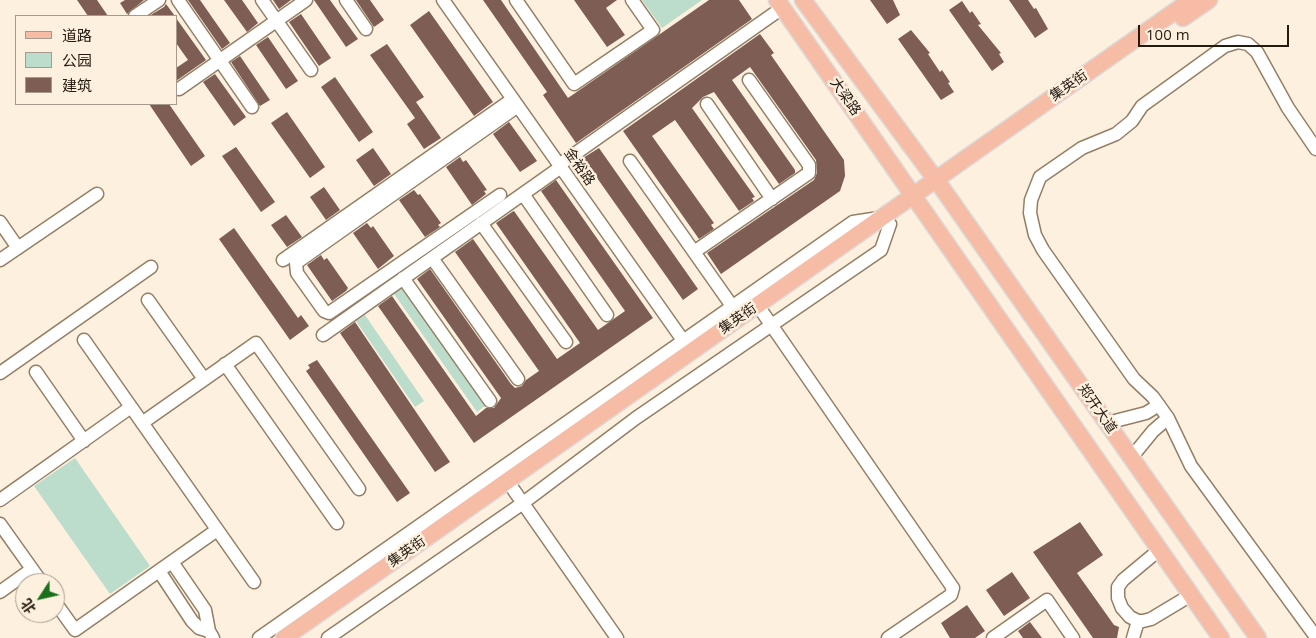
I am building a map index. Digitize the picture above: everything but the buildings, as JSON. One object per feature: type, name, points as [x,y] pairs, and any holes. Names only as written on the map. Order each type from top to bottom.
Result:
[{"type":"main road","name":"大梁路","points":[[803,0],[938,184]]},
{"type":"main road","name":"集英街","points":[[284,638],[687,346],[885,221],[1191,0]]},
{"type":"main road","name":"集英街","points":[[938,184],[1209,0]]},
{"type":"main road","name":"大梁路","points":[[779,4],[917,199]]},
{"type":"main road","name":"郑开大道","points":[[938,184],[1258,638]]},
{"type":"main road","name":"郑开大道","points":[[917,199],[1221,638]]},
{"type":"main road","name":"集英街","points":[[302,638],[513,489],[767,319],[885,221]]},
{"type":"street","points":[[136,15],[159,0]]},
{"type":"street","points":[[178,0],[252,107]]},
{"type":"street","points":[[262,0],[311,70]]},
{"type":"street","points":[[179,90],[306,0]]},
{"type":"street","points":[[346,0],[366,28]]},
{"type":"street","name":"金裕路","points":[[443,0],[687,346]]},
{"type":"street","points":[[516,0],[574,84],[653,30],[632,0]]},
{"type":"street","points":[[323,335],[523,194],[779,4]]},
{"type":"street","points":[[1316,150],[1257,52],[1242,42],[1225,46],[1142,106],[1132,121],[1116,134],[1082,148],[1040,177],[1037,182],[1030,213],[1035,235],[1042,250],[1134,379],[1159,404],[1168,418],[1191,466],[1316,638]]},
{"type":"street","points":[[694,252],[809,173],[808,165],[749,80]]},
{"type":"street","points":[[500,195],[329,312],[324,311],[297,273],[296,263],[515,103]]},
{"type":"street","points":[[283,260],[515,103]]},
{"type":"street","points":[[707,104],[772,198]]},
{"type":"street","points":[[630,162],[732,306]]},
{"type":"street","points":[[0,260],[97,194]]},
{"type":"street","points":[[523,194],[607,315]]},
{"type":"street","points":[[259,638],[687,346],[732,306],[853,222],[885,221]]},
{"type":"street","points":[[0,222],[18,248]]},
{"type":"street","points":[[481,223],[566,342]]},
{"type":"street","points":[[432,258],[518,379]]},
{"type":"street","points":[[0,373],[151,267]]},
{"type":"street","points":[[403,278],[490,401]]},
{"type":"street","points":[[148,300],[204,380]]},
{"type":"street","points":[[328,638],[523,503],[767,319],[953,588],[951,595],[888,638]]},
{"type":"street","points":[[84,340],[254,582]]},
{"type":"street","points":[[142,423],[256,343],[359,489]]},
{"type":"street","points":[[226,364],[337,523]]},
{"type":"street","points":[[36,372],[84,441]]},
{"type":"street","points":[[1107,423],[1146,413],[1159,404]]},
{"type":"street","points":[[0,500],[131,408]]},
{"type":"street","points":[[1131,458],[1153,431],[1168,418]]},
{"type":"street","points":[[513,489],[617,638]]},
{"type":"street","points":[[0,524],[35,573]]},
{"type":"street","points":[[65,619],[74,634],[158,571],[217,530]]},
{"type":"street","points":[[1159,550],[1123,580],[1118,587],[1118,598],[1122,608],[1130,617],[1138,621],[1151,619],[1191,595]]},
{"type":"street","points":[[172,562],[205,610],[211,635]]},
{"type":"street","points":[[0,592],[32,569]]},
{"type":"street","points":[[158,571],[192,621],[211,635]]},
{"type":"street","points":[[993,638],[1047,600],[1073,638]]},
{"type":"street","points":[[1133,638],[1138,621]]},
{"type":"green space","points":[[642,0],[702,0],[662,28]]},
{"type":"green space","points":[[400,285],[485,406],[477,412],[392,291]]},
{"type":"green space","points":[[365,315],[424,401],[415,407],[356,321]]},
{"type":"green space","points":[[75,458],[150,566],[110,594],[34,486]]}]
